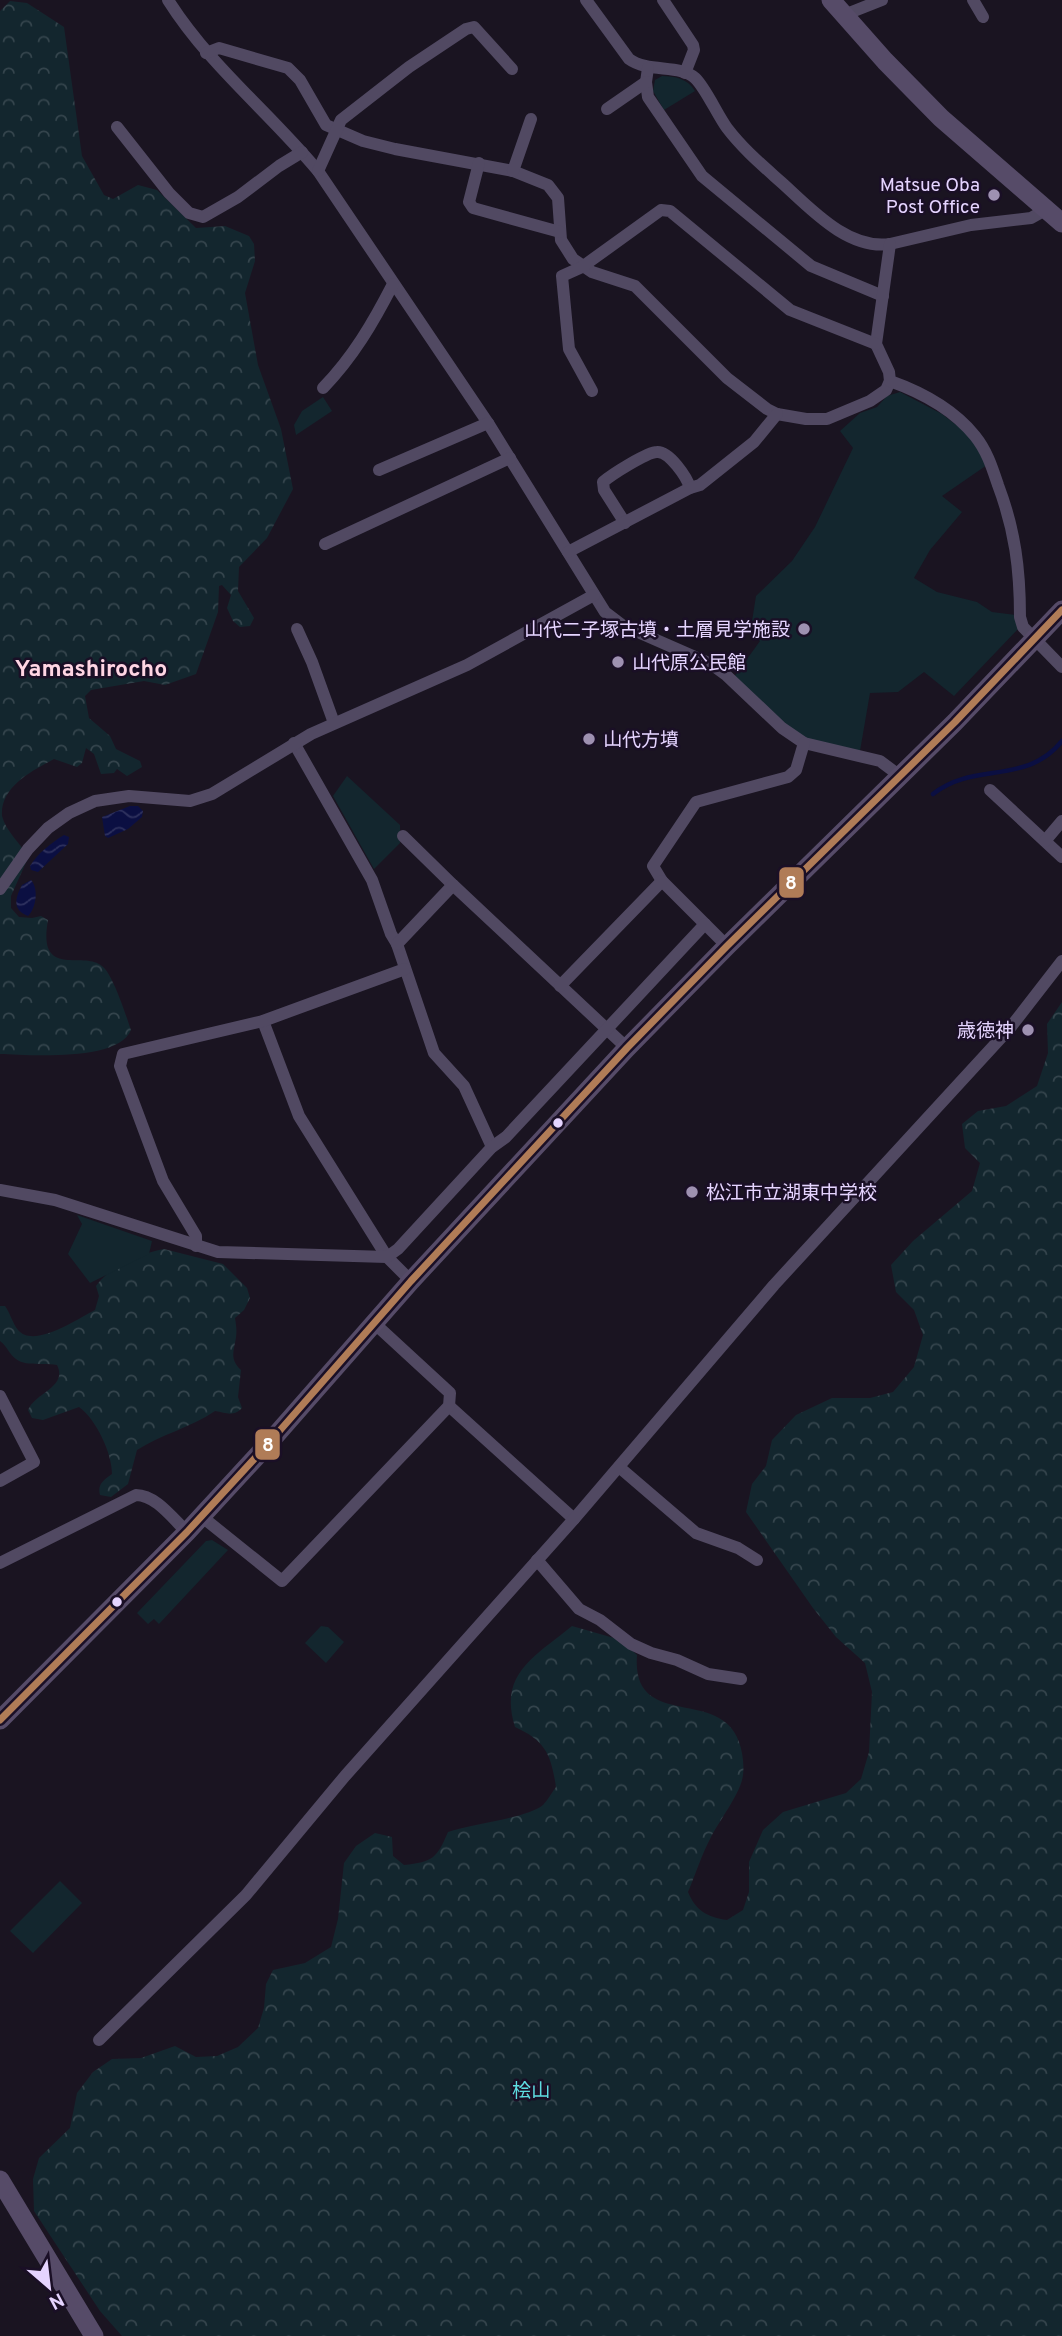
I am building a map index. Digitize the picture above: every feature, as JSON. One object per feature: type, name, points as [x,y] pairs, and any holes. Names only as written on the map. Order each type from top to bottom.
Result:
[{"type":"street","points":[[169,0],[189,32],[206,52],[318,171],[488,423],[605,612],[622,625],[711,664],[726,674],[782,728],[804,743],[880,761],[900,776]]},
{"type":"street","points":[[586,0],[629,60],[639,66],[685,73],[696,79],[724,125],[753,157],[824,220],[861,241],[881,246],[971,225],[1031,218],[1047,209]]},
{"type":"street","points":[[663,0],[693,45],[694,50],[685,73]]},
{"type":"street","points":[[837,8],[882,0]]},
{"type":"street","points":[[973,0],[983,17]]},
{"type":"street","points":[[837,8],[941,118],[1062,223]]},
{"type":"street","points":[[318,171],[341,120],[409,67],[466,29],[474,27],[512,69]]},
{"type":"street","points":[[206,52],[219,48],[288,68],[300,80],[322,121],[363,141],[479,163],[537,179],[552,189],[559,203],[560,232],[569,255],[582,267],[635,285],[727,378],[777,414],[827,419],[870,401],[886,390],[890,380],[889,372],[876,344],[890,244]]},
{"type":"street","points":[[648,68],[648,97],[702,176],[811,266],[883,296]]},
{"type":"street","points":[[607,109],[646,82]]},
{"type":"street","points":[[513,171],[531,118]]},
{"type":"street","points":[[117,127],[169,193],[189,213],[203,217],[238,197],[302,152]]},
{"type":"street","points":[[479,163],[469,202],[473,208],[560,232]]},
{"type":"street","points":[[592,391],[569,349],[562,276],[582,267],[656,213],[670,211],[790,310],[876,344]]},
{"type":"street","points":[[323,388],[360,345],[393,284]]},
{"type":"street","points":[[890,380],[942,406],[964,424],[987,453],[1007,509],[1018,555],[1020,617],[1023,627],[1062,667]]},
{"type":"street","points":[[568,552],[700,485],[740,455],[777,414]]},
{"type":"street","points":[[379,470],[488,423]]},
{"type":"street","points":[[625,523],[604,490],[603,482],[652,453],[664,453],[683,472],[690,488]]},
{"type":"street","points":[[325,544],[510,458]]},
{"type":"street","points":[[0,889],[27,849],[48,828],[69,813],[95,802],[129,796],[190,802],[212,794],[294,743],[467,665],[594,595]]},
{"type":"street","points":[[0,1720],[187,1532],[411,1281],[627,1048],[1062,610]]},
{"type":"street","points":[[297,629],[334,723]]},
{"type":"street","points":[[294,743],[363,863],[397,944],[434,1053],[464,1086],[492,1147]]},
{"type":"street","points":[[727,946],[662,881],[653,866],[696,802],[788,777],[796,770],[804,743]]},
{"type":"street","points":[[990,790],[1062,858]]},
{"type":"street","points":[[1045,841],[1062,821]]},
{"type":"street","points":[[403,836],[627,1048]]},
{"type":"street","points":[[560,986],[662,881]]},
{"type":"street","points":[[397,944],[453,885]]},
{"type":"street","points":[[0,1191],[55,1200],[218,1252],[387,1257],[398,1249],[492,1147],[506,1137],[705,924]]},
{"type":"street","points":[[99,2040],[246,1895],[345,1776],[574,1519],[774,1285],[1010,1028],[1062,961]]},
{"type":"street","points":[[196,1246],[196,1236],[163,1181],[120,1066],[123,1054],[263,1021],[405,969]]},
{"type":"street","points":[[263,1021],[299,1116],[387,1257],[411,1281]]},
{"type":"street","points":[[201,1516],[282,1581],[449,1406],[450,1393],[374,1323]]},
{"type":"street","points":[[0,1396],[34,1462],[0,1481]]},
{"type":"street","points":[[449,1406],[574,1519]]},
{"type":"street","points":[[619,1467],[696,1533],[738,1548],[757,1560]]},
{"type":"street","points":[[0,1563],[136,1495],[145,1495],[154,1501],[187,1532]]},
{"type":"street","points":[[537,1560],[579,1609],[600,1620],[631,1644],[708,1674],[741,1679]]},
{"type":"street","points":[[2,2189],[94,2336]]},
{"type":"green space","points":[[10,1],[27,3],[64,27],[82,156],[104,195],[113,199],[138,185],[157,190],[196,228],[225,226],[249,236],[254,244],[255,261],[245,293],[258,365],[281,429],[293,489],[267,538],[239,567],[238,591],[254,618],[250,626],[240,627],[233,621],[227,608],[231,595],[222,585],[219,586],[218,612],[196,674],[165,685],[144,681],[91,690],[85,696],[89,718],[110,736],[116,749],[140,761],[142,767],[127,776],[117,769],[114,773],[101,774],[94,754],[86,748],[82,763],[77,767],[54,759],[20,780],[6,796],[2,816],[4,822],[28,858],[11,896],[11,908],[19,917],[41,916],[48,920],[46,939],[49,950],[55,957],[94,962],[106,970],[115,986],[131,1030],[123,1040],[109,1047],[72,1054],[0,1054],[0,11]]},
{"type":"green space","points":[[662,76],[681,79],[695,91],[664,110],[653,91],[655,80]]},
{"type":"green space","points":[[900,392],[942,414],[972,437],[987,465],[942,496],[962,512],[930,550],[914,578],[937,592],[977,602],[992,612],[1016,615],[1020,627],[954,696],[924,672],[898,692],[870,693],[860,751],[802,739],[734,677],[760,641],[750,634],[756,596],[792,561],[815,527],[853,448],[840,431],[860,413],[877,407],[887,396]]},
{"type":"green space","points":[[323,397],[332,411],[296,435],[294,425],[302,411]]},
{"type":"green space","points":[[347,776],[400,825],[400,843],[374,869],[333,796]]},
{"type":"green space","name":"桧山","points":[[1062,1002],[1062,2336],[122,2336],[100,2311],[34,2211],[33,2179],[39,2158],[70,2128],[77,2093],[93,2072],[112,2059],[141,2058],[175,2046],[196,2057],[217,2056],[238,2047],[258,2028],[264,2008],[266,1984],[273,1970],[305,1963],[331,1947],[338,1919],[344,1863],[356,1846],[375,1833],[392,1837],[393,1856],[404,1865],[414,1864],[433,1857],[441,1848],[448,1832],[525,1814],[543,1805],[556,1787],[552,1766],[540,1744],[515,1727],[511,1708],[512,1693],[516,1679],[524,1668],[572,1626],[621,1640],[637,1655],[639,1679],[648,1693],[662,1702],[714,1716],[729,1725],[739,1742],[743,1766],[740,1786],[708,1843],[688,1892],[695,1904],[708,1915],[727,1920],[743,1910],[749,1892],[749,1862],[763,1830],[783,1812],[846,1793],[861,1779],[869,1752],[872,1692],[865,1663],[836,1637],[813,1608],[746,1512],[752,1484],[766,1466],[772,1440],[796,1415],[832,1398],[870,1398],[893,1392],[914,1367],[923,1335],[914,1310],[896,1292],[891,1265],[913,1241],[972,1191],[980,1163],[965,1148],[962,1124],[978,1111],[1006,1106],[1037,1086],[1048,1053],[1047,1024]]},
{"type":"green space","points":[[77,1215],[152,1241],[149,1254],[90,1283],[68,1254],[82,1224]]},
{"type":"green space","points":[[164,1249],[223,1264],[247,1288],[250,1298],[244,1310],[235,1318],[233,1355],[241,1370],[238,1397],[242,1408],[233,1413],[215,1411],[137,1450],[128,1484],[111,1497],[100,1495],[100,1485],[112,1474],[102,1437],[79,1407],[43,1420],[32,1418],[28,1410],[37,1398],[55,1384],[59,1373],[57,1365],[25,1363],[12,1355],[0,1341],[0,1306],[5,1306],[16,1328],[25,1335],[45,1334],[95,1310],[99,1296],[96,1286],[109,1272],[135,1257]]},
{"type":"green space","points":[[212,1540],[228,1550],[159,1624],[154,1619],[148,1624],[137,1613],[206,1541]]},
{"type":"green space","points":[[321,1626],[328,1627],[344,1642],[326,1663],[305,1643]]},
{"type":"green space","points":[[60,1881],[82,1903],[33,1953],[10,1931]]},
{"type":"water","points":[[130,806],[138,806],[143,811],[142,817],[128,829],[108,838],[105,836],[102,817]]},
{"type":"water","points":[[64,835],[69,837],[68,844],[38,872],[31,870],[30,866],[37,857]]},
{"type":"water","points":[[31,880],[36,898],[28,916],[19,910],[16,903],[22,885]]},
{"type":"waterway","points":[[933,794],[965,778],[1032,764],[1048,755],[1062,741]]},
{"type":"transit line","name":"8","points":[[0,1720],[187,1532],[411,1281],[627,1048],[955,722],[1062,610]]},
{"type":"place","name":"Matsue Oba Post Office","points":[[994,195]]},
{"type":"place","name":"山代二子塚古墳・土層見学施設","points":[[804,629]]},
{"type":"place","name":"山代原公民館","points":[[618,662]]},
{"type":"place","name":"山代方墳","points":[[589,739]]},
{"type":"place","name":"歳徳神","points":[[1028,1030]]},
{"type":"place","name":"松江市立湖東中学校","points":[[692,1192]]},
{"type":"district","name":"Yamashirocho","points":[[91,668]]}]
